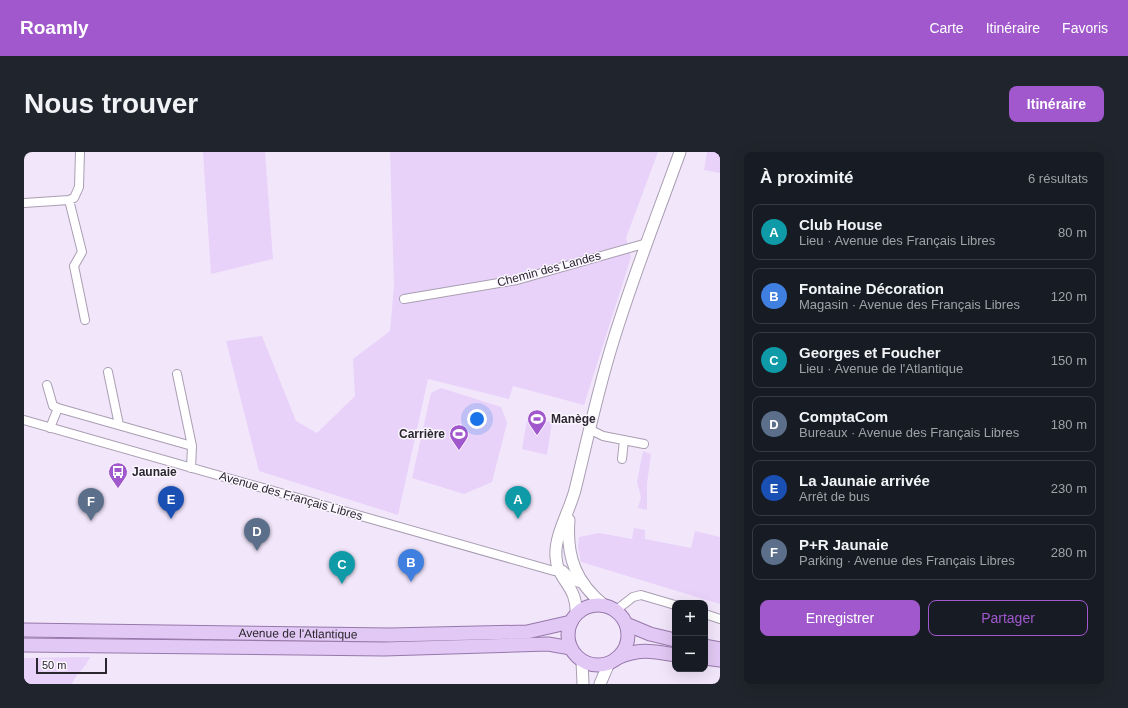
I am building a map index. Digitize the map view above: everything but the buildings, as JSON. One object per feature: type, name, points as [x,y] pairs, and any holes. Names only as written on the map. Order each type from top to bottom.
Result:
[{"type":"main road","points":[[672,639],[650,634],[626,624],[610,608],[588,607],[574,618],[569,635],[571,648],[582,661],[592,664],[613,660],[632,651],[646,650],[672,654]]},
{"type":"main road","name":"Avenue de l'Atlantique","points":[[24,630],[390,635],[527,632],[574,618]]},
{"type":"main road","points":[[613,660],[627,642],[628,633],[626,624]]},
{"type":"main road","name":"Avenue de l'Atlantique","points":[[24,646],[384,649],[548,644],[571,648]]},
{"type":"main road","points":[[708,647],[720,649]]},
{"type":"main road","points":[[708,659],[720,660]]},
{"type":"street","points":[[24,203],[69,200],[74,198],[78,193],[80,152]]},
{"type":"street","points":[[574,618],[574,594],[558,571],[555,556],[558,540],[571,506],[609,355],[680,152]]},
{"type":"street","points":[[69,200],[82,252],[74,266],[85,320]]},
{"type":"street","name":"Chemin des Landes","points":[[404,299],[517,280],[647,243]]},
{"type":"street","points":[[108,372],[120,425]]},
{"type":"street","points":[[177,374],[192,446],[191,468]]},
{"type":"street","points":[[47,385],[53,406],[192,446]]},
{"type":"street","points":[[50,428],[58,408]]},
{"type":"street","name":"Avenue des Français Libres","points":[[24,420],[148,457],[558,571],[563,570],[576,582],[584,584]]},
{"type":"street","points":[[590,429],[604,436],[644,444]]},
{"type":"street","points":[[622,459],[624,440]]},
{"type":"street","points":[[571,506],[568,547],[571,560],[584,584],[595,599],[610,608],[633,597],[641,595],[672,604]]},
{"type":"street","points":[[708,615],[720,619]]},
{"type":"street","points":[[600,684],[613,660]]},
{"type":"street","points":[[708,660],[720,664]]},
{"type":"street","points":[[582,661],[583,684]]},
{"type":"shaded area","points":[[203,152],[265,152],[273,259],[211,274]]},
{"type":"shaded area","points":[[390,152],[658,152],[626,238],[631,257],[584,405],[513,386],[509,399],[428,379],[398,515],[259,471],[226,341],[262,336],[296,421],[317,433],[355,396],[353,359],[390,331],[394,286]]},
{"type":"shaded area","points":[[707,152],[720,152],[720,173],[704,170]]},
{"type":"shaded area","name":"Carrière","points":[[441,388],[501,407],[507,423],[492,482],[464,494],[412,478],[431,393]]},
{"type":"shaded area","name":"Manège","points":[[528,414],[552,423],[547,455],[522,449]]},
{"type":"shaded area","points":[[643,451],[651,454],[647,484],[647,510],[638,508],[641,497],[637,482]]},
{"type":"shaded area","points":[[634,528],[645,530],[645,539],[691,548],[695,531],[720,537],[720,604],[581,562],[578,547],[579,537],[599,533],[632,539]]},
{"type":"shaded area","points":[[90,657],[72,684],[24,684],[24,658]]},
{"type":"place","name":"Manège","points":[[537,436]]},
{"type":"place","name":"Carrière","points":[[459,451]]},
{"type":"place","name":"Jaunaie","points":[[118,489]]},
{"type":"place","name":"La Jaunaie arrivée","points":[[171,519]]},
{"type":"place","name":"Club House","points":[[518,519]]},
{"type":"place","name":"P+R Jaunaie","points":[[91,521]]},
{"type":"place","name":"ComptaCom","points":[[257,551]]},
{"type":"place","name":"Fontaine Décoration","points":[[411,582]]},
{"type":"place","name":"Georges et Foucher","points":[[342,584]]}]
